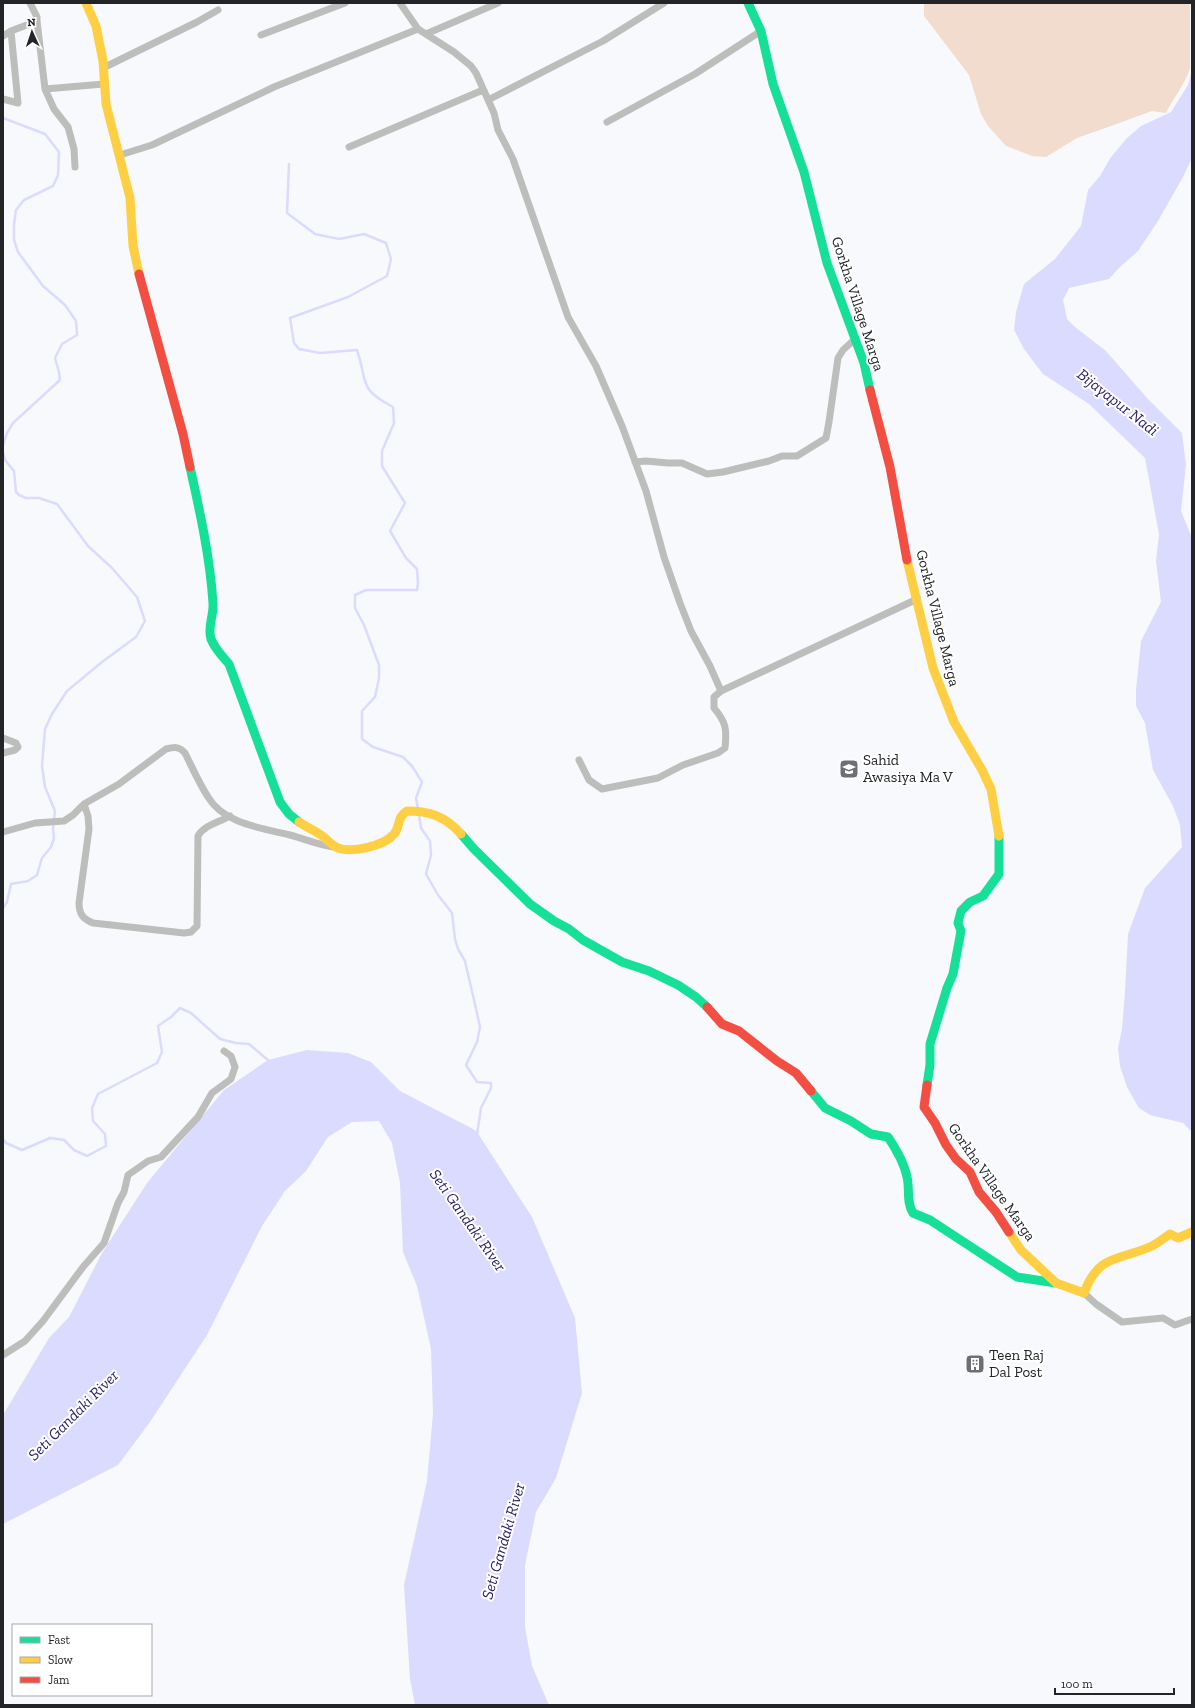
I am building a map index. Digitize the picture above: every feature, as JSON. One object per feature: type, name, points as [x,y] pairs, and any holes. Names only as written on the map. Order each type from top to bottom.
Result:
[{"type":"street","points":[[30,3],[37,17],[46,89],[54,109],[68,127],[74,149],[76,167]]},
{"type":"street","points":[[86,3],[96,26],[103,68],[106,104],[130,198],[133,246],[144,294],[183,434],[204,528],[214,605],[209,629],[211,639],[216,649],[229,664],[280,802],[290,817],[301,825],[318,833],[334,847]]},
{"type":"street","points":[[261,35],[345,3]]},
{"type":"street","points":[[400,3],[418,29],[454,52],[476,73],[488,100],[498,130],[513,159],[568,317],[596,366],[622,426],[646,491],[664,557],[691,631],[710,666],[721,691]]},
{"type":"street","points":[[426,34],[498,3]]},
{"type":"street","points":[[488,100],[603,41],[664,3]]},
{"type":"street","name":"Gorkha Village Marga","points":[[748,3],[760,31],[773,84],[797,149],[811,195],[828,263],[866,369],[874,409],[890,468],[908,563],[933,668],[954,722],[982,770],[990,789],[999,836],[999,874],[983,896],[970,902],[961,911],[958,923],[961,931],[953,974],[946,988],[930,1044],[930,1065],[924,1107],[935,1123],[946,1145],[956,1159],[970,1172],[979,1192],[996,1212],[1021,1250],[1056,1283],[1084,1293]]},
{"type":"street","points":[[103,68],[218,10]]},
{"type":"street","points":[[3,36],[11,31],[37,21]]},
{"type":"street","points":[[120,155],[152,145],[274,87],[418,29]]},
{"type":"street","points":[[3,99],[18,103],[11,31]]},
{"type":"street","points":[[607,122],[695,74],[760,31]]},
{"type":"street","points":[[46,89],[104,84]]},
{"type":"street","points":[[349,147],[483,90]]},
{"type":"street","points":[[635,462],[646,461],[682,463],[707,474],[747,467],[782,456],[797,456],[826,438],[830,422],[838,358],[843,350],[856,339]]},
{"type":"street","points":[[579,760],[589,780],[602,789],[658,778],[683,765],[718,753],[725,748],[726,735],[723,718],[714,708],[714,697],[721,691],[913,601],[917,597]]},
{"type":"street","points":[[3,738],[16,743],[18,747],[15,750],[3,753]]},
{"type":"street","points":[[3,832],[27,824],[64,821],[73,815],[84,804],[119,784],[166,749],[174,747],[181,748],[185,752],[208,798],[220,810],[236,820],[268,831],[290,835],[322,846],[345,850],[356,850],[380,844],[393,835],[398,828],[400,817],[407,811],[424,811],[445,820],[454,826],[474,849],[530,904],[554,921],[583,940],[622,962],[642,968],[678,985],[696,997],[722,1024],[739,1031],[777,1061],[796,1073],[825,1108],[851,1121],[871,1134],[888,1137],[896,1150],[908,1178],[910,1208],[917,1216],[930,1220],[1017,1277],[1056,1283]]},
{"type":"street","points":[[84,804],[88,816],[89,829],[79,903],[81,915],[85,920],[93,923],[184,933],[191,932],[197,926],[198,836],[206,827],[230,816]]},
{"type":"street","points":[[3,1355],[25,1341],[43,1321],[82,1267],[104,1243],[118,1203],[124,1192],[128,1175],[148,1161],[161,1157],[198,1117],[212,1093],[231,1079],[235,1067],[231,1056],[224,1051]]},
{"type":"street","points":[[1192,1232],[1178,1238],[1170,1234],[1151,1246],[1100,1266],[1091,1276],[1084,1293],[1096,1304],[1122,1322],[1163,1318],[1175,1325],[1192,1319]]},
{"type":"shaded area","points":[[924,3],[1190,3],[1190,68],[1185,80],[1166,113],[1152,111],[1077,138],[1046,157],[1032,156],[1006,146],[988,126],[981,114],[969,75],[924,16]]},
{"type":"water","name":"Bijayapur Nadi","points":[[1192,70],[1192,158],[1183,177],[1158,221],[1138,251],[1109,279],[1069,288],[1063,300],[1067,319],[1106,351],[1147,398],[1182,433],[1186,465],[1181,511],[1192,538],[1192,1132],[1183,1123],[1150,1115],[1139,1108],[1127,1087],[1120,1066],[1118,1048],[1122,1029],[1128,934],[1145,888],[1182,847],[1180,825],[1173,806],[1153,770],[1145,723],[1136,706],[1136,690],[1141,641],[1161,602],[1156,561],[1159,534],[1145,458],[1089,404],[1043,374],[1024,349],[1014,330],[1016,312],[1024,284],[1055,259],[1081,226],[1088,190],[1100,176],[1111,157],[1127,138],[1141,126],[1171,112],[1188,85]]},
{"type":"water","name":"Seti Gandaki River","points":[[307,1050],[348,1053],[371,1062],[400,1091],[477,1132],[532,1217],[575,1318],[582,1393],[556,1478],[536,1512],[525,1565],[525,1627],[532,1666],[549,1705],[415,1705],[410,1679],[404,1585],[427,1481],[433,1413],[431,1349],[417,1286],[403,1252],[400,1183],[392,1143],[379,1121],[352,1122],[328,1137],[306,1171],[285,1191],[262,1226],[207,1335],[150,1422],[118,1465],[3,1524],[3,1415],[49,1338],[69,1317],[102,1253],[147,1183],[224,1090],[268,1060]]},
{"type":"waterway","points":[[3,118],[45,134],[59,152],[58,175],[53,186],[24,200],[16,210],[14,240],[18,252],[43,286],[65,305],[76,321],[77,335],[62,344],[55,358],[60,380],[13,423],[7,433],[3,445]]},
{"type":"waterway","points":[[289,164],[287,213],[315,234],[339,239],[364,234],[386,243],[391,259],[387,276],[348,297],[290,318],[294,343],[299,349],[320,353],[357,350],[364,378],[369,390],[382,401],[393,407],[394,423],[382,451],[382,466],[405,503],[390,531],[406,558],[417,569],[418,583],[417,590],[366,590],[355,595],[355,608],[364,625],[379,665],[379,678],[375,697],[362,711],[362,739],[373,747],[403,757],[412,766],[422,782],[416,798],[418,809]]},
{"type":"waterway","points":[[3,452],[5,460],[14,471],[16,492],[26,498],[39,498],[57,504],[88,546],[112,568],[137,597],[145,621],[136,637],[102,662],[67,691],[52,714],[45,729],[42,766],[45,787],[55,811],[53,829],[54,838],[51,847],[42,858],[37,875],[28,881],[11,884],[7,902],[3,908]]},
{"type":"waterway","points":[[419,814],[421,828],[430,841],[431,855],[426,874],[438,895],[452,913],[455,939],[458,949],[465,961],[480,1027],[477,1042],[466,1065],[477,1082],[491,1083],[491,1088],[481,1108],[477,1134]]},
{"type":"waterway","points":[[3,1139],[6,1143],[22,1150],[50,1138],[64,1140],[74,1150],[87,1156],[106,1146],[105,1134],[93,1121],[92,1108],[98,1094],[157,1063],[162,1052],[158,1026],[171,1017],[180,1008],[191,1013],[220,1039],[236,1043],[249,1044],[269,1061]]},
{"type":"traffic: fast","points":[[748,3],[761,31],[773,84],[804,172],[827,263],[864,363],[870,390]]},
{"type":"traffic: fast","points":[[190,467],[210,569],[213,603],[210,626],[211,639],[229,664],[280,802],[289,814],[299,822]]},
{"type":"traffic: fast","points":[[461,834],[474,849],[530,904],[554,921],[569,929],[583,940],[622,962],[649,971],[678,985],[696,997],[707,1007]]},
{"type":"traffic: fast","points":[[927,1085],[930,1065],[930,1044],[947,988],[953,974],[961,931],[958,923],[961,911],[970,902],[983,896],[999,874],[999,836]]},
{"type":"traffic: fast","points":[[811,1091],[825,1108],[851,1121],[871,1134],[888,1137],[897,1151],[906,1171],[909,1200],[913,1213],[930,1220],[1017,1277],[1056,1283]]},
{"type":"traffic: slow","points":[[86,3],[96,26],[103,61],[106,104],[130,198],[133,246],[139,274]]},
{"type":"traffic: slow","points":[[907,560],[933,668],[954,722],[982,770],[991,789],[999,836]]},
{"type":"traffic: slow","points":[[299,822],[321,835],[336,847],[351,850],[376,845],[389,838],[396,831],[401,816],[407,811],[422,812],[436,816],[449,823],[461,834]]},
{"type":"traffic: slow","points":[[1009,1232],[1021,1250],[1056,1283],[1084,1293],[1096,1271],[1111,1260],[1152,1246],[1170,1234],[1178,1238],[1192,1232]]},
{"type":"traffic: jam","points":[[139,274],[183,434],[190,467]]},
{"type":"traffic: jam","points":[[870,390],[890,467],[907,560]]},
{"type":"traffic: jam","points":[[707,1007],[722,1024],[739,1031],[777,1061],[796,1073],[811,1091]]},
{"type":"traffic: jam","points":[[927,1085],[924,1107],[935,1123],[946,1145],[956,1159],[970,1172],[979,1192],[996,1212],[1009,1232]]},
{"type":"place","name":"Sahid Awasiya Ma V","points":[[849,769]]},
{"type":"place","name":"Teen Raj Dal Post","points":[[975,1364]]}]
